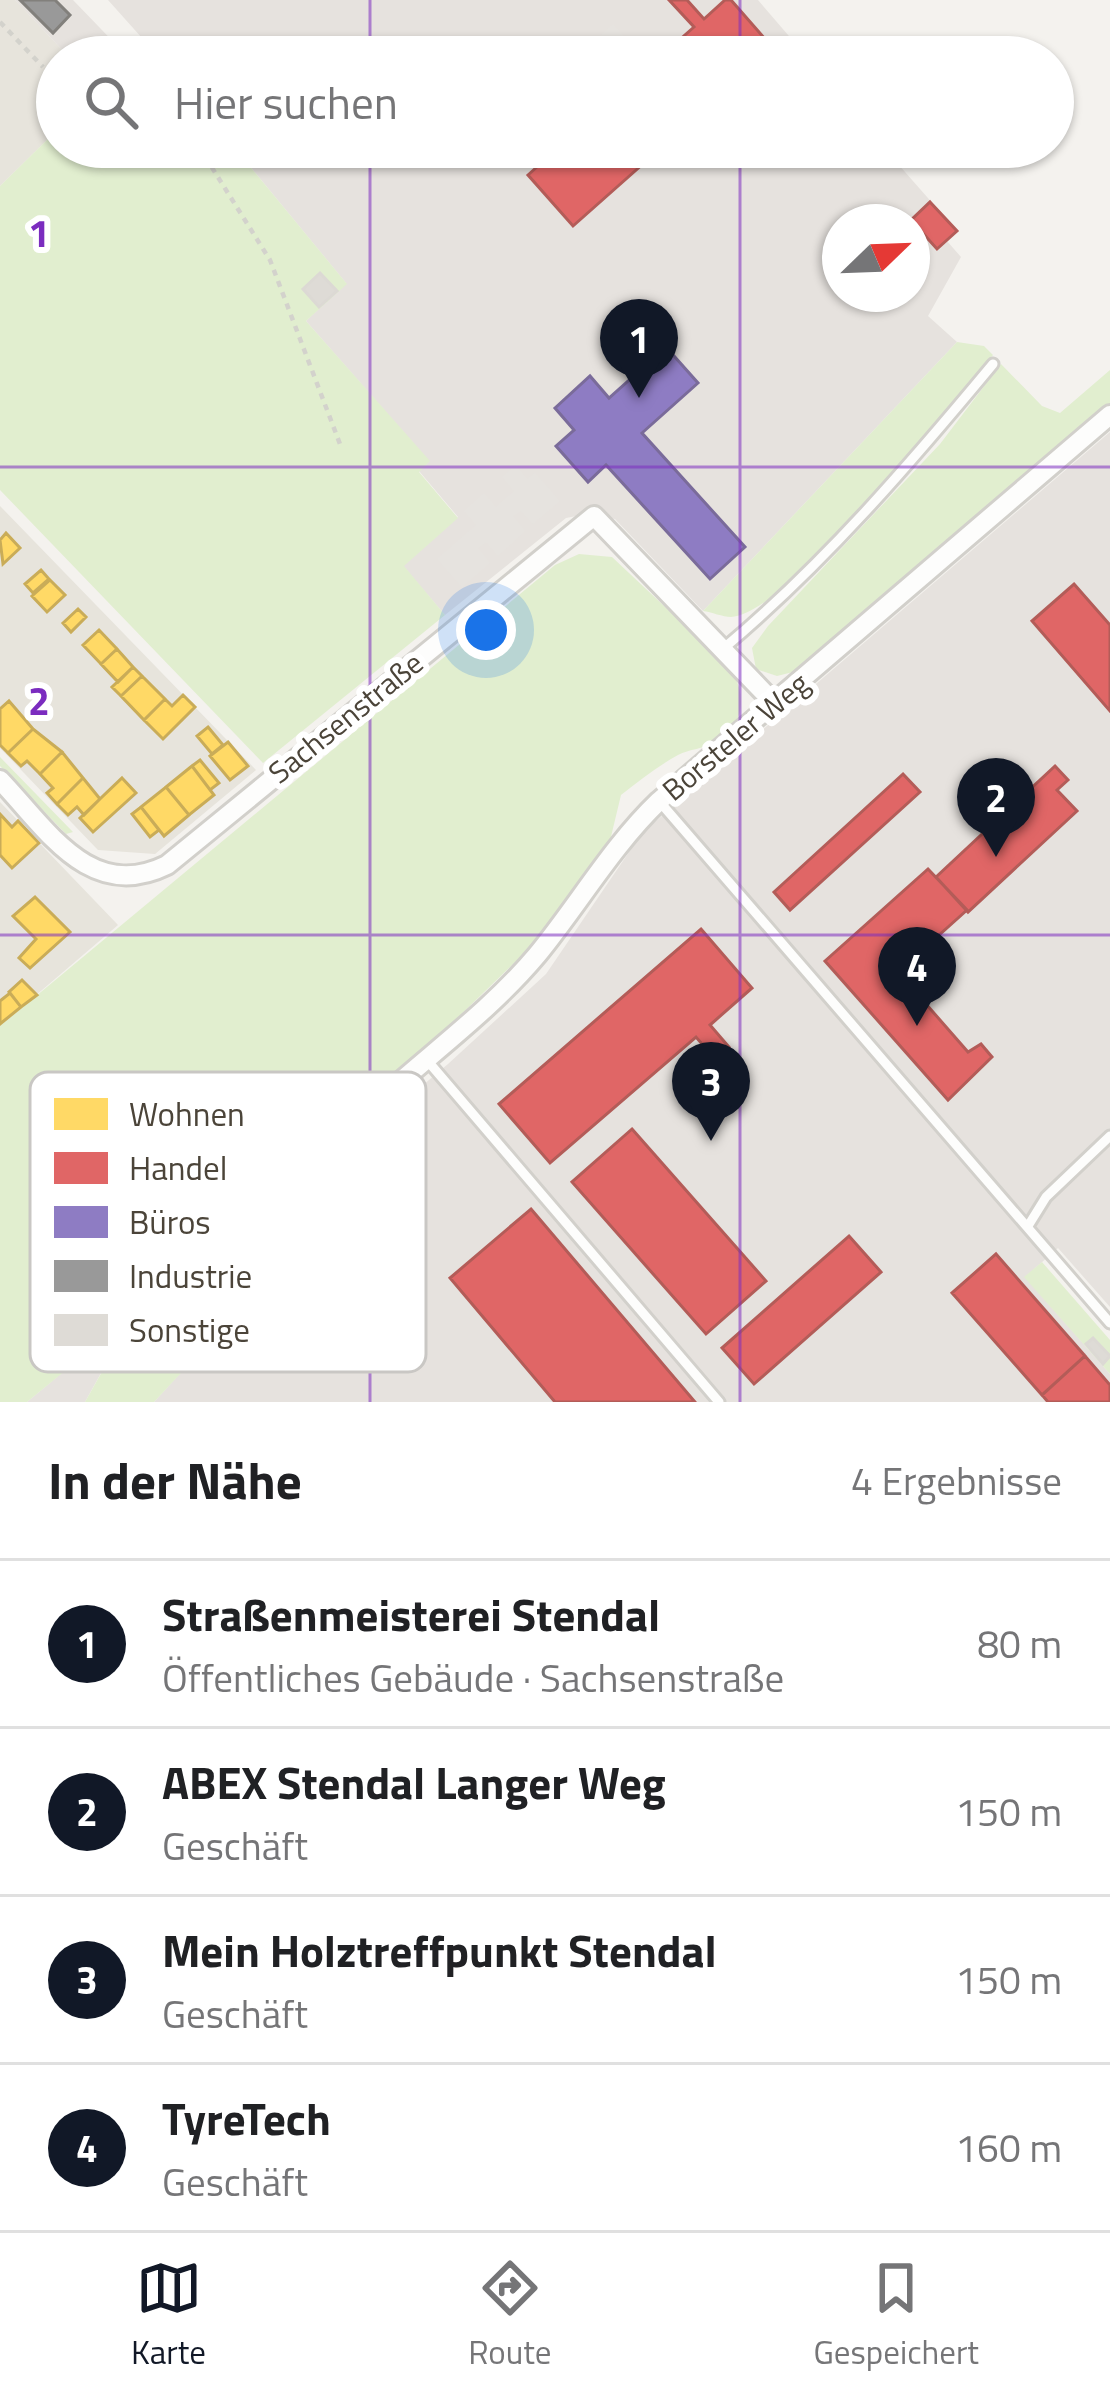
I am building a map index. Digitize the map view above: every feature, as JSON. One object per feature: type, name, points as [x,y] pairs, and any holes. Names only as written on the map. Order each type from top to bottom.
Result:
[{"type":"street","name":"Borsteler Weg","points":[[411,1072],[481,1013],[534,958],[658,801],[1110,415]]},
{"type":"street","name":"Sachsenstraße","points":[[0,780],[83,866],[112,875],[151,873],[167,865],[594,516],[775,704]]},
{"type":"lane","points":[[724,649],[788,594],[861,520],[993,364]]},
{"type":"lane","points":[[658,801],[1110,1322]]},
{"type":"lane","points":[[426,1059],[719,1402]]},
{"type":"lane","points":[[1028,1226],[1046,1197],[1110,1136]]},
{"type":"path","points":[[0,22],[36,60]]},
{"type":"path","points":[[212,168],[270,260],[340,444]]},
{"type":"shaded area","points":[[0,0],[15,0],[49,36],[36,36],[36,151],[0,186]]},
{"type":"shaded area","points":[[15,0],[73,0],[108,36],[49,36]]},
{"type":"shaded area","points":[[108,0],[758,0],[789,36],[140,36]]},
{"type":"shaded area","points":[[613,24],[624,36],[600,36]]},
{"type":"shaded area","points":[[251,168],[902,168],[957,231],[947,241],[961,257],[928,316],[957,342],[703,611],[615,519],[587,514],[566,518],[445,615],[403,566],[458,517],[419,471],[429,461],[306,321],[346,283]]},
{"type":"shaded area","points":[[1110,432],[1110,1307],[1058,1248],[1025,1277],[1110,1374],[1110,1402],[154,1402],[181,1372],[426,1372],[426,1083],[546,974],[642,833]]},
{"type":"shaded area","points":[[516,465],[527,479],[535,473],[560,501],[533,524],[521,511],[513,516],[525,531],[498,556],[486,542],[478,548],[490,563],[462,587],[437,559],[476,525],[464,511],[484,493],[496,507],[514,491],[502,477]]},
{"type":"shaded area","points":[[0,506],[256,770],[155,854],[98,850],[0,748]]},
{"type":"shaded area","points":[[0,802],[118,925],[0,1026]]},
{"type":"shaded area","points":[[63,1372],[102,1372],[85,1402],[27,1402]]},
{"type":"green space","points":[[36,151],[36,168],[251,168],[347,284],[306,321],[430,461],[419,472],[458,518],[404,566],[445,615],[263,763],[0,490],[0,186]]},
{"type":"green space","points":[[957,342],[984,346],[993,355],[868,504],[790,582],[757,607],[731,617],[703,611]]},
{"type":"green space","points":[[1001,364],[1042,406],[1060,413],[1110,370],[1110,405],[805,669],[777,676],[756,669],[752,648],[768,626],[940,444]]},
{"type":"green space","points":[[579,554],[612,557],[730,668],[741,698],[733,727],[711,744],[671,759],[621,795],[609,845],[538,940],[402,1072],[30,1072],[30,1372],[64,1372],[27,1402],[0,1402],[0,1026],[555,565]]},
{"type":"green space","points":[[0,757],[73,832],[66,834],[0,766]]},
{"type":"green space","points":[[1042,1262],[1110,1340],[1110,1374],[1024,1277]]},
{"type":"green space","points":[[102,1372],[182,1372],[154,1402],[85,1402]]},
{"type":"building: Wohnen","points":[[6,533],[20,548],[3,564],[0,540]]},
{"type":"building: Wohnen","points":[[41,570],[49,579],[33,593],[25,584]]},
{"type":"building: Wohnen","points":[[50,580],[65,595],[47,612],[32,596]]},
{"type":"building: Wohnen","points":[[78,609],[86,617],[71,632],[63,623]]},
{"type":"building: Wohnen","points":[[99,630],[117,649],[101,664],[83,645]]},
{"type":"building: Wohnen","points":[[117,649],[133,667],[118,682],[101,664]]},
{"type":"building: Wohnen","points":[[133,667],[142,676],[121,696],[112,687]]},
{"type":"building: Wohnen","points":[[142,676],[165,699],[144,720],[121,696]]},
{"type":"building: Wohnen","points":[[183,695],[195,707],[163,739],[144,720],[165,699],[172,706]]},
{"type":"building: Wohnen","points":[[9,701],[33,729],[8,753],[0,745],[0,709]]},
{"type":"building: Wohnen","points":[[208,727],[223,745],[212,754],[197,736]]},
{"type":"building: Wohnen","points":[[33,729],[62,752],[40,774],[27,761],[21,766],[8,753]]},
{"type":"building: Wohnen","points":[[228,742],[248,766],[230,780],[210,756]]},
{"type":"building: Wohnen","points":[[62,752],[83,778],[57,804],[47,793],[53,788],[40,774]]},
{"type":"building: Wohnen","points":[[200,760],[219,783],[210,790],[192,766]]},
{"type":"building: Wohnen","points":[[192,766],[214,795],[189,815],[166,787]]},
{"type":"building: Wohnen","points":[[83,778],[100,799],[84,815],[77,807],[68,815],[57,804]]},
{"type":"building: Wohnen","points":[[122,778],[136,793],[93,832],[80,818]]},
{"type":"building: Wohnen","points":[[166,787],[189,815],[164,836],[141,807]]},
{"type":"building: Wohnen","points":[[141,807],[159,830],[150,837],[132,814]]},
{"type":"building: Wohnen","points":[[0,814],[12,827],[18,821],[39,843],[12,868],[0,855]]},
{"type":"building: Wohnen","points":[[35,897],[70,932],[30,968],[19,958],[36,939],[13,916]]},
{"type":"building: Wohnen","points":[[22,980],[37,995],[21,1007],[9,992]]},
{"type":"building: Wohnen","points":[[10,993],[21,1007],[0,1024],[0,1001]]},
{"type":"building: Handel","points":[[669,0],[687,0],[704,19],[731,0],[762,36],[684,36],[694,27]]},
{"type":"building: Handel","points":[[536,168],[638,168],[573,226],[528,175]]},
{"type":"building: Handel","points":[[928,204],[957,231],[937,249],[930,241]]},
{"type":"building: Handel","points":[[1074,584],[1110,625],[1110,711],[1032,621]]},
{"type":"building: Handel","points":[[1055,766],[1068,780],[1057,790],[1077,811],[968,912],[936,877]]},
{"type":"building: Handel","points":[[903,774],[920,792],[790,910],[774,892]]},
{"type":"building: Handel","points":[[928,869],[967,910],[898,972],[968,1052],[981,1044],[992,1057],[948,1100],[825,961]]},
{"type":"building: Handel","points":[[701,929],[752,988],[710,1025],[729,1047],[715,1059],[696,1037],[550,1163],[499,1104]]},
{"type":"building: Handel","points":[[632,1129],[766,1281],[706,1334],[572,1182]]},
{"type":"building: Handel","points":[[531,1209],[695,1402],[555,1402],[450,1278]]},
{"type":"building: Handel","points":[[849,1236],[881,1272],[754,1384],[722,1348]]},
{"type":"building: Handel","points":[[996,1254],[1085,1356],[1042,1395],[952,1293]]},
{"type":"building: Handel","points":[[1085,1356],[1110,1385],[1110,1402],[1048,1402],[1042,1395]]},
{"type":"building: Büros","points":[[666,347],[698,383],[642,433],[745,547],[710,579],[606,465],[588,482],[556,446],[574,430],[555,408],[590,376],[609,398]]},
{"type":"building: Industrie","points":[[20,0],[55,0],[70,15],[53,33]]},
{"type":"building: Sonstige","points":[[320,273],[337,291],[319,307],[303,289]]},
{"type":"building: Sonstige","points":[[1093,1338],[1110,1356],[1103,1364],[1086,1344]]},
{"type":"place","name":"Straßenmeisterei Stendal","points":[[639,398]]},
{"type":"place","name":"ABEX Stendal Langer Weg","points":[[996,857]]},
{"type":"place","name":"TyreTech","points":[[917,1026]]},
{"type":"place","name":"Mein Holztreffpunkt Stendal","points":[[711,1141]]}]
